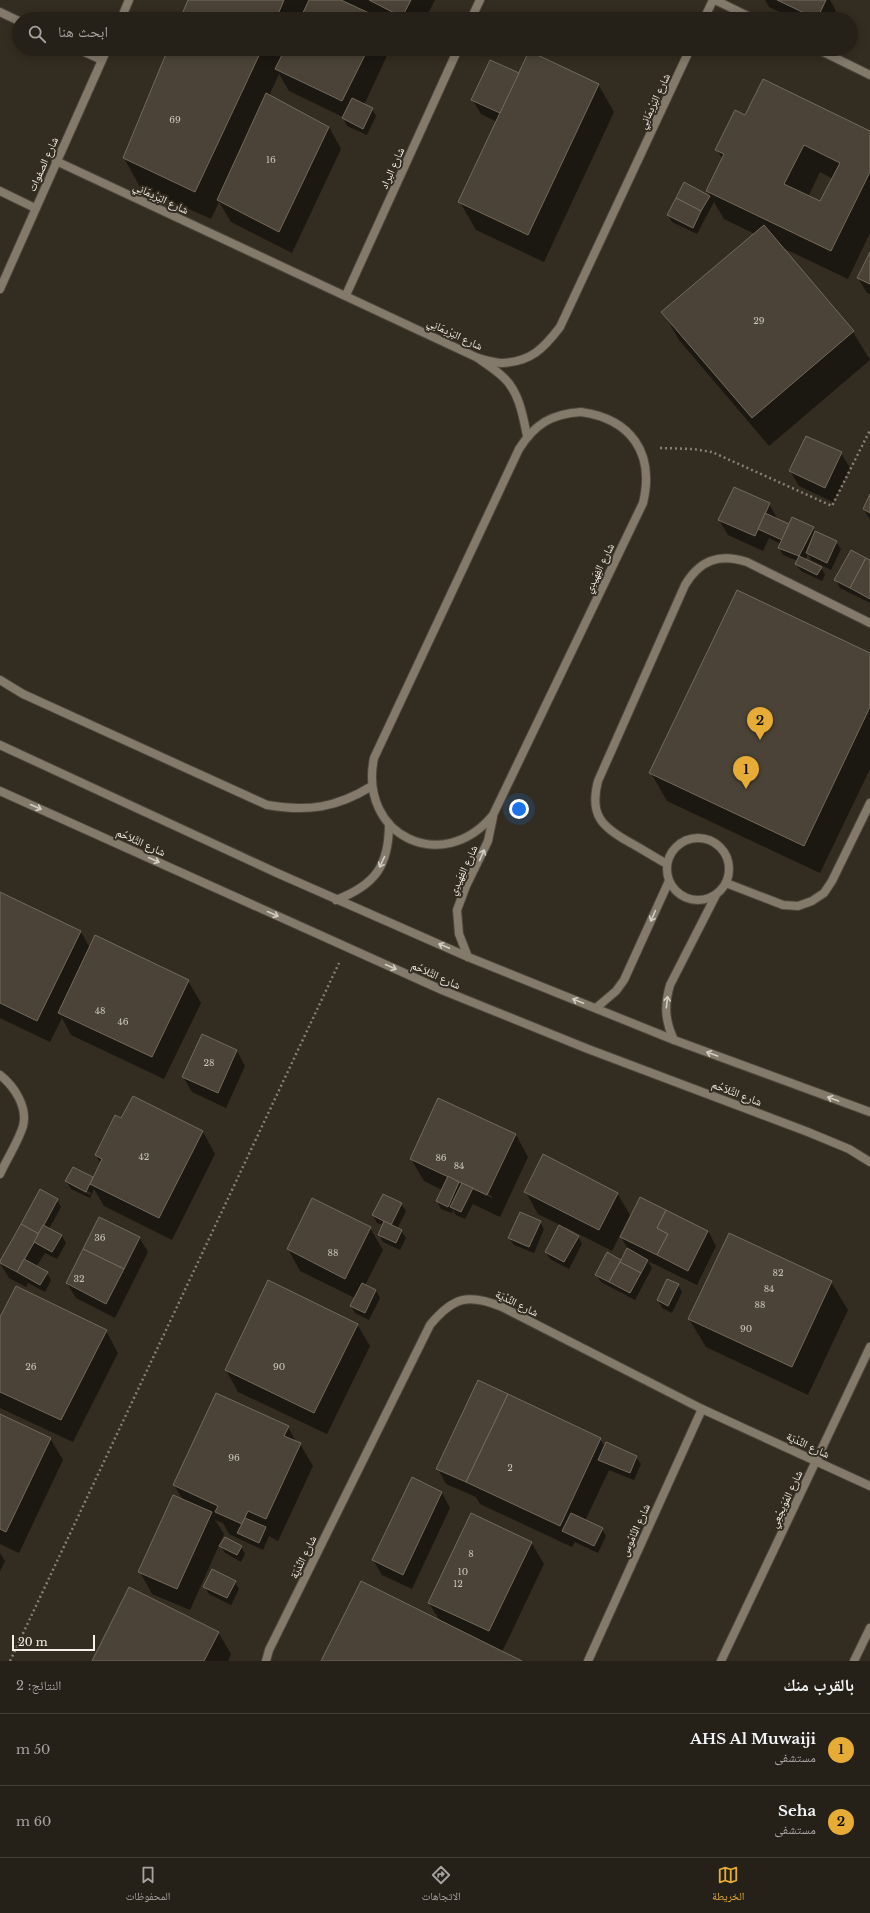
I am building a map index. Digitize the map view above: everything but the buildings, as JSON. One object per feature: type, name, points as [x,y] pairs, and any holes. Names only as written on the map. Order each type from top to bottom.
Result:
[{"type":"street","points":[[124,12],[129,0]]},
{"type":"street","points":[[475,12],[480,0]]},
{"type":"street","points":[[708,12],[714,0],[739,12]]},
{"type":"street","points":[[0,12],[12,18]]},
{"type":"street","points":[[93,56],[102,60]]},
{"type":"street","name":"شارع الصفوات","points":[[0,289],[104,56]]},
{"type":"street","name":"شارع البراد","points":[[346,295],[455,56]]},
{"type":"street","name":"شارع البَرْدِمَانِي","points":[[56,161],[346,295],[478,358],[501,363],[525,359],[546,346],[560,327],[687,56]]},
{"type":"street","points":[[832,56],[870,74]]},
{"type":"street","points":[[0,191],[35,208]]},
{"type":"street","points":[[478,358],[504,377],[513,391],[523,413],[527,436]]},
{"type":"street","name":"شارع الفِهَيدِي","points":[[581,412],[596,414],[610,419],[622,427],[640,448],[647,475],[643,503],[493,814],[484,826],[472,835],[458,842],[443,845],[427,844],[412,840],[400,833],[389,824],[380,813],[372,786],[371,772],[374,758],[519,449],[527,436],[538,426],[551,418],[566,413],[581,412]]},
{"type":"street","points":[[667,864],[611,832],[601,822],[596,809],[594,795],[682,592],[691,575],[700,566],[711,560],[735,558],[747,562],[870,623]]},
{"type":"street","points":[[0,680],[23,694],[267,805],[306,809],[323,807],[340,803],[372,786]]},
{"type":"street","points":[[0,745],[336,900],[468,957],[674,1040],[870,1112]]},
{"type":"street","name":"شارع التَّلاَحُم","points":[[0,791],[442,990],[588,1049],[808,1132],[849,1149],[870,1162]]},
{"type":"street","points":[[726,883],[783,905],[798,906],[812,901],[824,893],[832,881],[870,803]]},
{"type":"street","name":"شارع الفِهَيدِي","points":[[468,957],[459,934],[457,910],[466,886],[488,841],[493,814]]},
{"type":"street","points":[[336,900],[355,892],[371,880],[382,863],[389,844],[389,824]]},
{"type":"street","points":[[674,1040],[668,1027],[666,1013],[666,999],[670,986],[716,895],[726,883],[730,874],[726,854],[721,846],[712,840],[703,837],[693,837],[684,840],[676,846],[670,854],[667,864],[669,881],[675,890],[684,897],[695,900],[706,899],[716,895]]},
{"type":"street","points":[[596,1008],[616,991],[624,980],[669,881]]},
{"type":"street","points":[[0,1075],[15,1090],[23,1113],[23,1126],[0,1174]]},
{"type":"street","name":"شارع النَّدْيَة","points":[[266,1661],[269,1650],[430,1325],[443,1309],[462,1300],[483,1299],[702,1409],[870,1486]]},
{"type":"street","name":"شارع المُوَيجْعِي","points":[[721,1661],[870,1347]]},
{"type":"street","name":"شارع النَّامُوس","points":[[588,1661],[702,1409]]},
{"type":"street","points":[[854,1661],[870,1628]]},
{"type":"path","points":[[640,448],[693,449],[712,452],[832,506],[870,430]]},
{"type":"path","points":[[10,1661],[347,947]]},
{"type":"place","name":"Seha","points":[[760,740]]},
{"type":"place","name":"AHS Al Muwaiji","points":[[746,789]]}]
